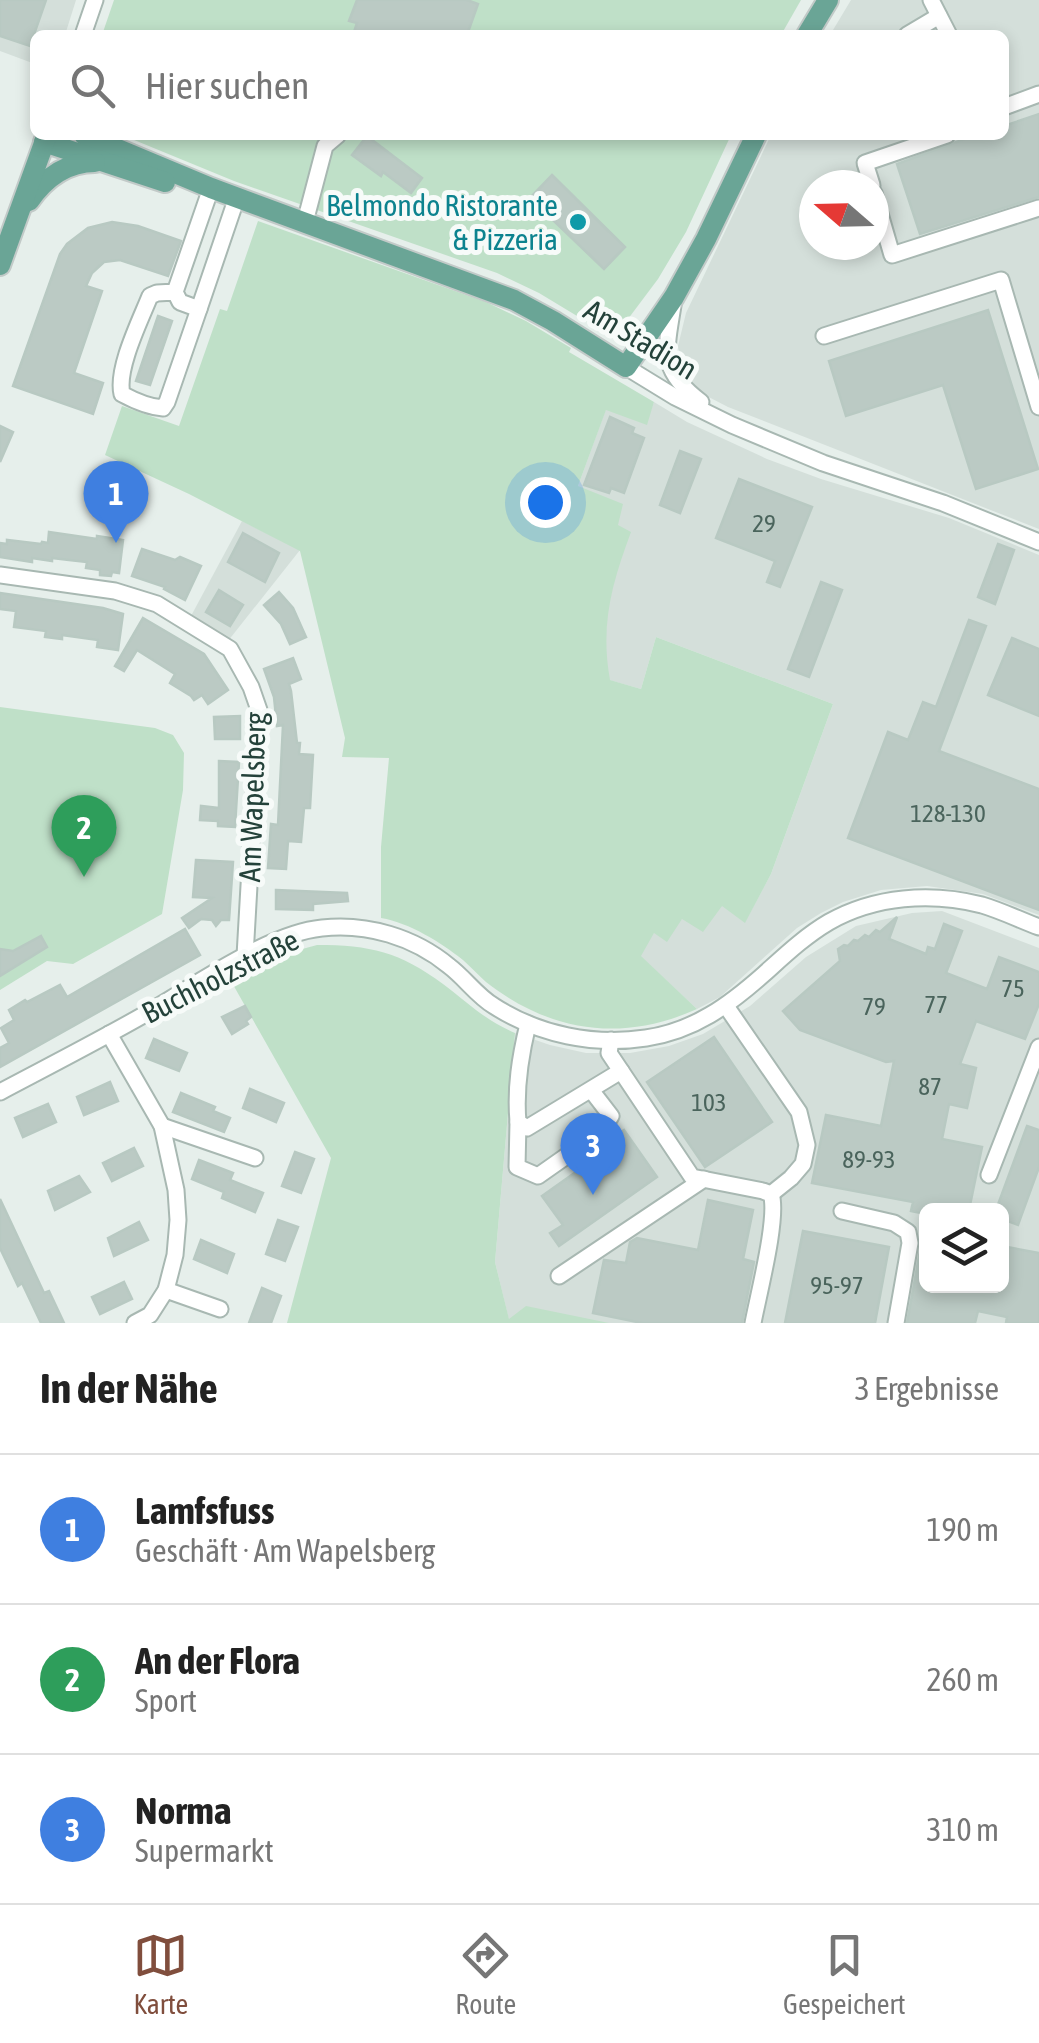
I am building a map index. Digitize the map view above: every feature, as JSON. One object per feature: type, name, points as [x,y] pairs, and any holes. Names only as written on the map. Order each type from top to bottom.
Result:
[{"type":"main road","points":[[810,30],[828,0]]},
{"type":"main road","points":[[0,266],[45,140]]},
{"type":"main road","name":"Am Stadion","points":[[48,140],[176,185],[211,188]]},
{"type":"main road","name":"Am Stadion","points":[[96,140],[236,198],[514,300],[626,366]]},
{"type":"main road","points":[[626,366],[674,297],[754,140]]},
{"type":"main road","points":[[19,215],[36,191],[61,170],[80,162],[108,162]]},
{"type":"street","points":[[85,30],[96,0]]},
{"type":"street","points":[[930,0],[947,30]]},
{"type":"street","points":[[915,30],[939,16]]},
{"type":"street","points":[[1009,104],[1039,94]]},
{"type":"street","points":[[305,222],[325,146],[332,140]]},
{"type":"street","points":[[868,170],[866,164],[933,140]]},
{"type":"street","points":[[199,309],[180,302],[175,292],[211,188]]},
{"type":"street","points":[[175,292],[150,296],[134,334],[120,384],[122,394],[136,402],[163,408],[168,402],[236,198]]},
{"type":"street","points":[[889,246],[892,256],[1038,210]]},
{"type":"street","points":[[824,336],[1001,280],[1039,407]]},
{"type":"street","points":[[674,297],[666,346],[668,363],[676,380],[732,425]]},
{"type":"street","name":"Am Stadion","points":[[626,366],[675,397],[732,425],[1039,542]]},
{"type":"street","name":"Am Wapelsberg","points":[[0,576],[115,591],[156,604],[230,648],[259,710],[245,956]]},
{"type":"street","name":"Buchholzstraße","points":[[0,1092],[245,956],[291,934],[322,928],[362,928],[394,935],[423,948],[450,966],[481,997],[528,1024],[574,1038],[604,1040],[648,1038],[714,1015],[791,950],[828,923],[863,906],[909,898],[951,899],[985,906],[1039,927]]},
{"type":"street","points":[[726,1006],[799,1112],[807,1145],[803,1164],[771,1194]]},
{"type":"street","points":[[528,1024],[520,1054],[516,1100],[517,1168],[538,1176],[602,1131],[611,1116],[591,1090]]},
{"type":"street","points":[[109,1034],[162,1126],[176,1190],[175,1255],[166,1290],[152,1319],[135,1323]]},
{"type":"street","points":[[604,1040],[617,1074],[692,1177],[771,1194],[774,1199],[753,1323]]},
{"type":"street","points":[[989,1175],[1039,1048]]},
{"type":"street","points":[[518,1122],[527,1128],[617,1074]]},
{"type":"street","points":[[162,1126],[255,1158]]},
{"type":"street","points":[[559,1276],[704,1179]]},
{"type":"street","points":[[842,1212],[894,1223],[908,1232],[910,1243],[896,1323]]},
{"type":"street","points":[[166,1290],[220,1308]]},
{"type":"shaded area","points":[[0,0],[76,0],[67,30],[30,30],[30,62],[0,51]]},
{"type":"shaded area","points":[[851,0],[1039,0],[1039,529],[728,407],[692,386],[680,361],[678,346],[686,313],[769,140],[1009,140],[1009,30],[833,30]]},
{"type":"shaded area","points":[[654,402],[767,459],[949,518],[1039,555],[1039,915],[983,894],[927,886],[881,890],[843,902],[797,928],[720,997],[697,1009],[640,956],[654,932],[722,905],[745,922],[771,874],[833,704],[656,637],[641,689],[609,680],[605,648],[607,613],[616,572],[618,525],[578,486],[606,409],[646,424]]},
{"type":"shaded area","points":[[242,521],[300,550],[228,641],[191,616]]},
{"type":"shaded area","points":[[942,911],[1039,948],[1039,1323],[509,1320],[495,1262],[515,1033],[586,1053],[630,1053],[669,1046],[703,1034],[750,1006],[806,957],[856,926],[912,913]]},
{"type":"green space","points":[[114,0],[801,0],[784,30],[104,30]]},
{"type":"green space","points":[[134,140],[729,140],[686,232],[658,279],[628,319],[607,329],[497,273],[234,181]]},
{"type":"green space","points":[[258,221],[486,302],[526,321],[571,348],[569,352],[654,402],[647,425],[606,410],[578,486],[623,504],[618,525],[631,532],[618,569],[607,622],[610,680],[641,689],[656,637],[833,704],[771,874],[745,923],[722,906],[703,932],[682,919],[667,942],[654,933],[641,956],[697,1009],[669,1020],[614,1029],[561,1021],[510,999],[424,934],[381,918],[381,847],[389,758],[342,757],[345,738],[300,551],[105,455],[122,406],[179,426],[220,309],[227,311]]},
{"type":"green space","points":[[0,707],[155,728],[173,735],[184,753],[183,790],[162,914],[73,964],[47,961],[0,990]]},
{"type":"green space","points":[[317,945],[369,949],[413,964],[515,1033],[495,1262],[509,1319],[526,1306],[609,1323],[287,1323],[331,1158],[231,981],[284,954]]},
{"type":"building","points":[[0,0],[46,0],[36,30],[30,30],[30,46],[0,36]]},
{"type":"building","points":[[357,0],[467,0],[478,4],[469,30],[355,30],[357,23],[349,21]]},
{"type":"building","points":[[1039,114],[1039,197],[920,234],[897,164],[962,140],[1009,140],[1009,124]]},
{"type":"building","points":[[364,140],[372,140],[422,178],[411,193],[352,155]]},
{"type":"building","name":"Belmondo Ristorante & Pizzeria","points":[[552,175],[625,247],[604,269],[530,198]]},
{"type":"building","points":[[112,222],[138,226],[181,241],[168,276],[120,260],[104,262],[92,273],[86,286],[102,291],[74,373],[103,383],[93,414],[13,386],[60,254],[88,228]]},
{"type":"building","points":[[988,310],[1038,469],[976,489],[943,385],[846,416],[829,361]]},
{"type":"building","points":[[158,316],[172,321],[150,385],[136,381]]},
{"type":"building","points":[[610,417],[634,428],[632,433],[644,438],[624,493],[584,485]]},
{"type":"building","points":[[0,426],[13,432],[0,462]]},
{"type":"building","points":[[680,451],[701,459],[680,513],[660,505]]},
{"type":"building","points":[[739,479],[812,507],[780,587],[767,582],[775,561],[716,538]]},
{"type":"building","points":[[49,532],[123,540],[119,573],[100,575],[100,570],[86,568],[87,562],[32,558],[32,562],[0,557],[0,543],[48,543]]},
{"type":"building","points":[[243,533],[279,553],[265,582],[228,562]]},
{"type":"building","points":[[998,544],[1014,550],[995,604],[978,597]]},
{"type":"building","points":[[142,549],[201,566],[185,600],[165,587],[132,576]]},
{"type":"building","points":[[821,582],[842,590],[809,677],[788,669]]},
{"type":"building","points":[[219,590],[243,605],[230,626],[206,612]]},
{"type":"building","points":[[279,592],[293,608],[306,637],[290,644],[281,624],[264,605]]},
{"type":"building","points":[[0,593],[123,614],[118,650],[97,647],[98,640],[45,637],[46,631],[14,627],[16,611],[0,609]]},
{"type":"building","points":[[143,618],[204,654],[228,690],[208,704],[202,695],[194,700],[170,683],[175,674],[137,650],[124,671],[115,666]]},
{"type":"building","points":[[969,620],[986,626],[939,751],[1039,789],[1039,910],[848,838],[888,732],[908,740],[923,702],[936,707]]},
{"type":"building","points":[[1012,638],[1039,649],[1039,716],[988,695]]},
{"type":"building","points":[[293,658],[301,679],[289,684],[299,754],[313,755],[310,808],[304,808],[301,842],[288,841],[286,869],[268,868],[271,824],[278,825],[283,725],[277,726],[274,697],[264,669]]},
{"type":"building","points":[[240,716],[240,739],[215,739],[214,717]]},
{"type":"building","points":[[219,761],[239,762],[235,827],[200,820],[201,806],[219,808]]},
{"type":"building","points":[[196,860],[233,862],[229,920],[221,920],[216,926],[212,920],[201,919],[189,928],[182,918],[212,898],[193,897]]},
{"type":"building","points":[[276,890],[347,893],[348,901],[313,904],[313,910],[276,909]]},
{"type":"building","points":[[897,917],[889,939],[926,954],[928,947],[935,949],[944,924],[962,931],[946,973],[987,989],[999,957],[1039,972],[1039,1004],[1025,1039],[976,1021],[960,1064],[976,1068],[967,1108],[949,1104],[942,1139],[982,1147],[970,1203],[919,1203],[919,1213],[911,1211],[913,1202],[812,1183],[826,1115],[881,1126],[894,1061],[886,1062],[800,1030],[783,1011],[840,961],[838,949],[865,935],[869,937],[876,930],[880,932]]},
{"type":"building","points":[[185,929],[200,955],[0,1067],[0,1048],[9,1043],[1,1028],[14,1020],[9,1010],[60,985],[67,997]]},
{"type":"building","points":[[41,936],[47,947],[0,976],[0,949],[13,951]]},
{"type":"building","points":[[245,1006],[251,1017],[246,1021],[248,1024],[232,1034],[222,1017]]},
{"type":"building","points":[[714,1037],[772,1122],[705,1167],[647,1082]]},
{"type":"building","points":[[154,1039],[187,1053],[179,1071],[146,1058]]},
{"type":"building","points":[[110,1082],[118,1101],[84,1115],[77,1097]]},
{"type":"building","points":[[250,1089],[284,1103],[276,1122],[243,1108]]},
{"type":"building","points":[[181,1093],[230,1118],[224,1132],[173,1112]]},
{"type":"building","points":[[48,1104],[56,1122],[23,1137],[15,1118]]},
{"type":"building","points":[[1027,1126],[1039,1130],[1039,1167],[1018,1225],[1009,1222],[1009,1203],[999,1203]]},
{"type":"building","points":[[624,1130],[657,1177],[559,1246],[550,1233],[563,1225],[542,1196],[597,1157],[593,1152]]},
{"type":"building","points":[[134,1148],[143,1166],[112,1181],[103,1163]]},
{"type":"building","points":[[295,1152],[314,1159],[301,1193],[282,1186]]},
{"type":"building","points":[[199,1160],[233,1173],[230,1180],[263,1193],[255,1212],[222,1198],[224,1192],[192,1179]]},
{"type":"building","points":[[79,1176],[90,1192],[55,1210],[48,1191]]},
{"type":"building","points":[[0,1199],[44,1293],[49,1291],[64,1323],[41,1323],[22,1283],[18,1286],[0,1248]]},
{"type":"building","points":[[708,1200],[753,1210],[743,1259],[754,1262],[742,1323],[642,1323],[593,1313],[604,1260],[626,1263],[630,1242],[637,1238],[698,1250]]},
{"type":"building","points":[[278,1220],[298,1227],[285,1261],[266,1254]]},
{"type":"building","points":[[139,1222],[148,1240],[114,1256],[108,1238]]},
{"type":"building","points":[[803,1231],[889,1247],[875,1323],[785,1323]]},
{"type":"building","points":[[201,1240],[234,1254],[227,1273],[194,1259]]},
{"type":"building","points":[[1009,1247],[1039,1253],[1039,1323],[1006,1323],[1007,1317],[978,1311],[975,1323],[907,1323],[919,1256],[919,1293],[1009,1293]]},
{"type":"building","points":[[124,1282],[132,1299],[100,1314],[92,1297]]},
{"type":"building","points":[[262,1288],[281,1296],[271,1323],[249,1323]]},
{"type":"place","name":"Belmondo Ristorante & Pizzeria","points":[[578,222]]},
{"type":"place","name":"Lamfsfuss","points":[[116,543]]},
{"type":"place","name":"An der Flora","points":[[84,877]]},
{"type":"place","name":"Norma","points":[[593,1195]]}]
